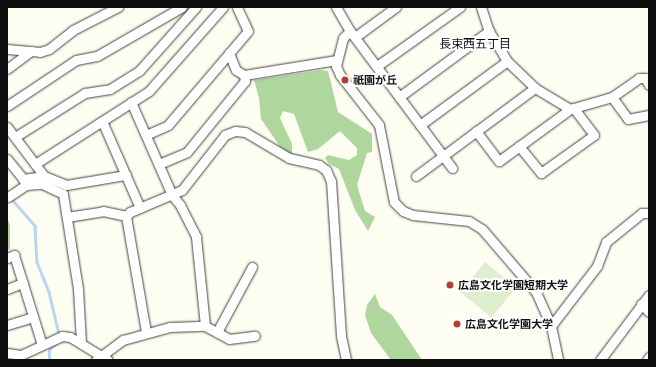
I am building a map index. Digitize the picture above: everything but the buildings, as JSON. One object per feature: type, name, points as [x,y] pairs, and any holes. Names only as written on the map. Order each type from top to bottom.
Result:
[{"type":"street","points":[[7,48],[40,52],[49,48],[73,30],[118,7]]},
{"type":"street","points":[[7,106],[76,60],[97,56],[182,7]]},
{"type":"street","points":[[16,137],[85,93],[110,89],[139,71],[195,7]]},
{"type":"street","points":[[35,164],[149,91],[223,7]]},
{"type":"street","points":[[146,135],[168,125],[248,31],[237,7]]},
{"type":"street","points":[[336,7],[352,34],[452,168]]},
{"type":"street","points":[[396,7],[343,38],[336,66],[340,75],[379,125],[394,202],[403,211],[413,215],[469,221],[482,229],[536,292],[551,326],[558,360]]},
{"type":"street","points":[[377,66],[460,7]]},
{"type":"street","points":[[482,7],[489,31],[507,61],[535,88],[572,108],[594,135],[541,173],[519,146]]},
{"type":"street","points":[[399,96],[489,31]]},
{"type":"street","points":[[7,69],[30,51]]},
{"type":"street","points":[[229,53],[236,70],[244,75],[338,60]]},
{"type":"street","points":[[420,125],[507,61]]},
{"type":"street","points":[[159,164],[188,152],[245,81],[244,75]]},
{"type":"street","points":[[476,132],[499,161],[572,108],[612,97],[639,78],[645,78],[649,85]]},
{"type":"street","points":[[416,176],[535,88]]},
{"type":"street","points":[[612,97],[628,119],[649,116]]},
{"type":"street","points":[[131,102],[172,195],[180,205],[196,237],[205,326]]},
{"type":"street","points":[[102,121],[140,208]]},
{"type":"street","points":[[7,127],[44,176],[66,186],[126,175]]},
{"type":"street","points":[[67,217],[103,211],[126,216],[140,208],[182,190],[225,135],[235,131],[245,132],[289,158],[319,165],[326,170],[334,191],[341,336],[346,360]]},
{"type":"street","points":[[7,159],[24,182],[42,184],[63,194],[78,289],[81,343]]},
{"type":"street","points":[[10,196],[24,182],[44,176]]},
{"type":"street","points":[[551,326],[597,266],[606,242],[642,213],[647,213]]},
{"type":"street","points":[[126,216],[146,332]]},
{"type":"street","points":[[7,258],[14,256],[42,345]]},
{"type":"street","points":[[217,332],[252,267]]},
{"type":"street","points":[[7,289],[22,283]]},
{"type":"street","points":[[600,360],[649,295]]},
{"type":"street","points":[[641,304],[649,312]]},
{"type":"street","points":[[7,325],[33,317]]},
{"type":"street","points":[[7,353],[21,355],[62,336],[70,337],[81,343],[102,359],[123,340],[146,332],[170,327],[205,326],[228,339],[255,336]]},
{"type":"green space","points":[[321,70],[328,71],[338,112],[372,134],[372,152],[367,153],[357,185],[365,211],[375,217],[368,231],[355,210],[339,169],[329,164],[325,158],[328,155],[349,160],[357,155],[357,148],[340,131],[318,149],[308,152],[294,114],[283,111],[280,118],[292,144],[292,154],[281,148],[261,119],[259,98],[254,80]]},
{"type":"green space","points":[[7,216],[10,226],[10,249],[7,250]]},
{"type":"green space","points":[[485,262],[516,287],[492,317],[460,292]]},
{"type":"green space","points":[[375,294],[380,307],[392,315],[422,360],[391,360],[371,333],[365,315],[367,305]]},
{"type":"waterway","points":[[11,198],[35,226],[37,262],[49,292],[59,334]]},
{"type":"waterway","points":[[49,360],[49,350],[57,342]]},
{"type":"place","name":"祇園が丘","points":[[345,80]]},
{"type":"place","name":"広島文化学園短期大学","points":[[450,285]]},
{"type":"place","name":"広島文化学園大学","points":[[457,324]]},
{"type":"district","name":"長束西五丁目","points":[[475,44]]}]
